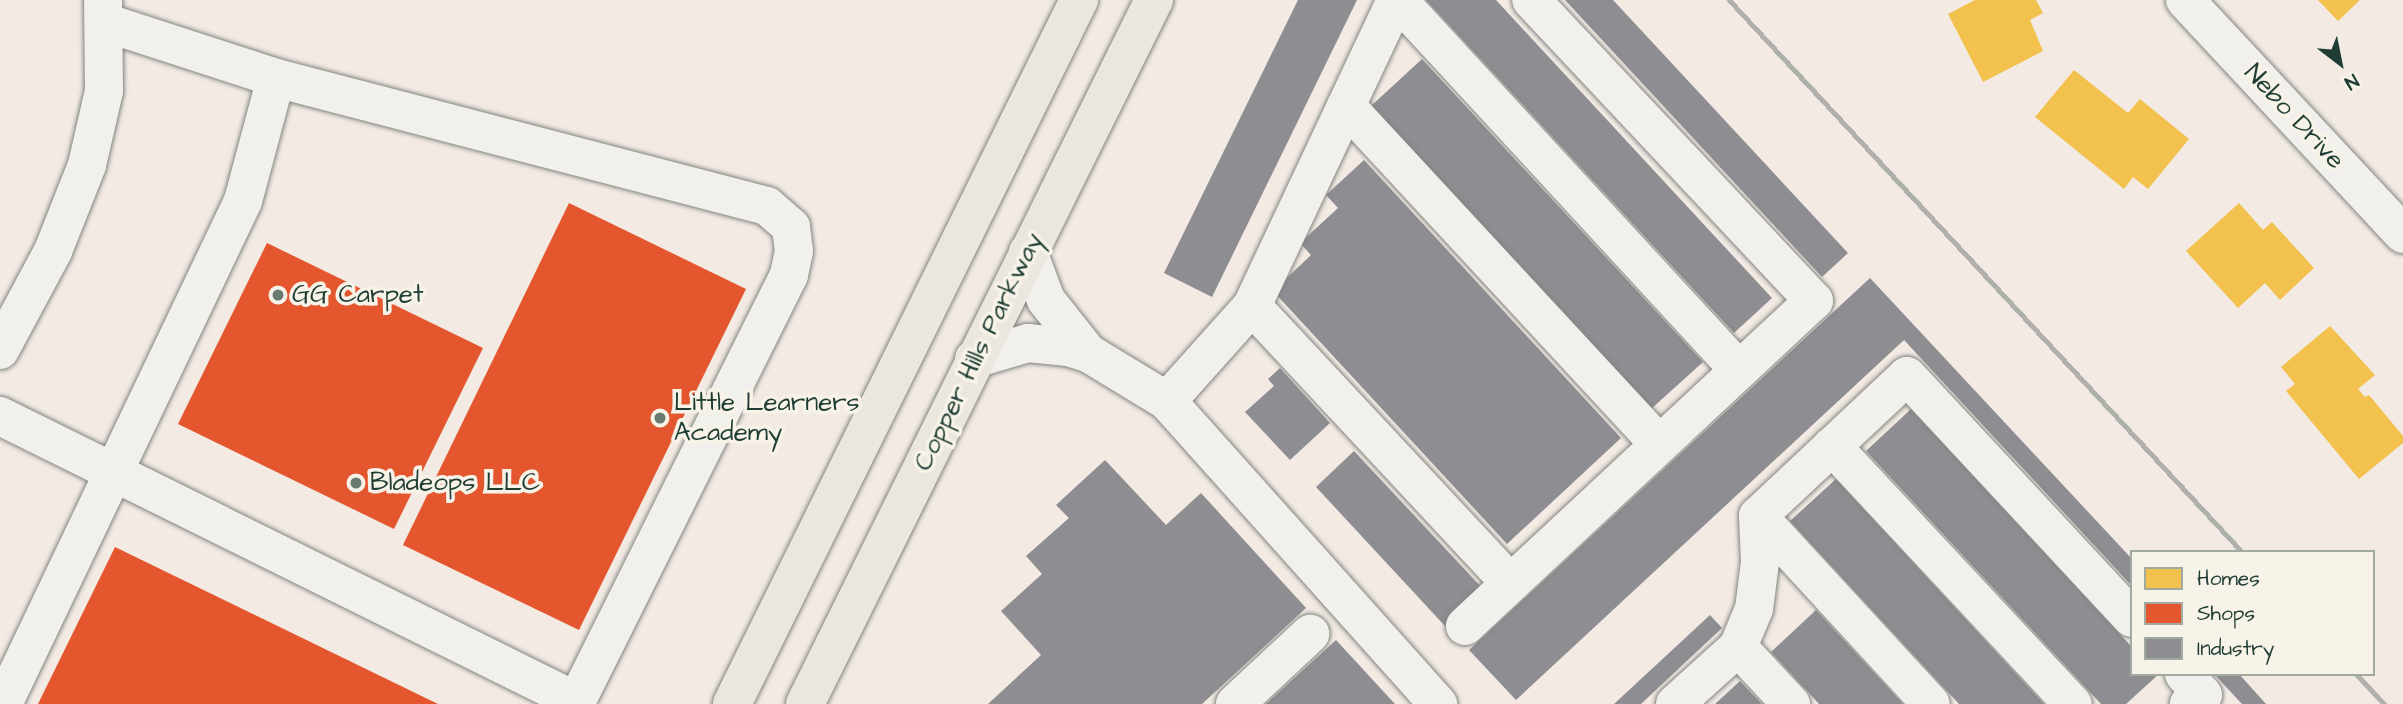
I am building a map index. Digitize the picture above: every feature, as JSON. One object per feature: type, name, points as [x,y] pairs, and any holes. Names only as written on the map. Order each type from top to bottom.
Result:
[{"type":"main road","points":[[732,704],[1079,0]]},
{"type":"main road","name":"Copper Hills Parkway","points":[[816,700],[974,359],[1154,0]]},
{"type":"street","points":[[1167,401],[1252,306],[1397,0],[1739,370]]},
{"type":"street","points":[[1465,626],[1814,301],[1531,0]]},
{"type":"street","name":"Nebo Drive","points":[[2185,0],[2403,234]]},
{"type":"street","points":[[0,349],[53,251],[87,165],[104,91],[105,11],[276,78],[767,206],[791,227],[794,251],[789,275],[576,703],[0,416]]},
{"type":"street","points":[[4,704],[243,201],[276,78]]},
{"type":"street","points":[[1346,106],[1659,444]]},
{"type":"street","points":[[1028,252],[1046,300],[1088,353],[1167,401],[1438,704]]},
{"type":"street","points":[[1252,306],[1510,583]]},
{"type":"street","points":[[974,359],[1028,343],[1088,353]]},
{"type":"street","points":[[1675,704],[1738,647],[1754,609],[1760,562],[1758,516],[1907,376],[2130,616]]},
{"type":"street","points":[[1832,446],[2073,704]]},
{"type":"street","points":[[1758,516],[1931,704]]},
{"type":"street","points":[[1235,704],[1310,634]]},
{"type":"street","points":[[1738,647],[1791,704]]},
{"type":"street","points":[[2186,676],[2203,695],[2189,704]]},
{"type":"building: Homes","points":[[1975,0],[2036,0],[2043,13],[2030,20],[2043,51],[1983,82],[1948,14]]},
{"type":"building: Homes","points":[[2318,0],[2360,0],[2338,21]]},
{"type":"building: Homes","points":[[2074,70],[2128,113],[2140,99],[2189,139],[2148,189],[2133,177],[2124,189],[2035,117]]},
{"type":"building: Homes","points":[[2239,203],[2263,230],[2272,222],[2314,268],[2280,300],[2265,283],[2238,308],[2186,251]]},
{"type":"building: Homes","points":[[2330,326],[2375,375],[2358,389],[2365,397],[2369,395],[2403,436],[2403,443],[2359,479],[2286,391],[2295,384],[2281,367]]},
{"type":"building: Shops","points":[[569,203],[746,289],[579,630],[403,545]]},
{"type":"building: Shops","points":[[267,243],[483,348],[394,529],[178,424]]},
{"type":"building: Shops","points":[[115,547],[438,704],[38,704]]},
{"type":"building: Industry","points":[[1298,0],[1357,0],[1212,297],[1164,273]]},
{"type":"building: Industry","points":[[1426,0],[1496,0],[1772,298],[1734,333]]},
{"type":"building: Industry","points":[[1565,0],[1613,0],[1848,253],[1822,277]]},
{"type":"building: Industry","points":[[1422,59],[1703,362],[1651,409],[1371,106]]},
{"type":"building: Industry","points":[[1364,160],[1621,438],[1507,544],[1273,291],[1311,255],[1300,243],[1338,208],[1326,195]]},
{"type":"building: Industry","points":[[1870,278],[2130,557],[2130,584],[1904,340],[1516,700],[1469,650]]},
{"type":"building: Industry","points":[[1280,368],[1330,423],[1290,460],[1245,412],[1274,386],[1268,379]]},
{"type":"building: Industry","points":[[1911,409],[2130,645],[2130,676],[2157,676],[2126,704],[2101,704],[1866,451]]},
{"type":"building: Industry","points":[[1354,451],[1484,590],[1445,626],[1316,487]]},
{"type":"building: Industry","points":[[1105,460],[1166,525],[1201,493],[1306,608],[1202,704],[988,704],[1041,655],[1001,611],[1042,574],[1026,556],[1069,518],[1056,505]]},
{"type":"building: Industry","points":[[1836,479],[2044,704],[1959,704],[1790,521]]},
{"type":"building: Industry","points":[[1816,610],[1903,704],[1819,704],[1771,652]]},
{"type":"building: Industry","points":[[1710,615],[1722,628],[1641,704],[1614,704]]},
{"type":"building: Industry","points":[[1336,640],[1395,704],[1266,704]]},
{"type":"building: Industry","points":[[2216,676],[2241,676],[2266,704],[2242,704]]},
{"type":"building: Industry","points":[[1740,681],[1762,704],[1715,704]]},
{"type":"railway","points":[[1729,0],[2240,550]]},
{"type":"railway","points":[[2358,676],[2384,704]]},
{"type":"place","name":"GG Carpet","points":[[278,295]]},
{"type":"place","name":"Little Learners Academy","points":[[660,418]]},
{"type":"place","name":"Bladeops LLC","points":[[356,483]]}]
